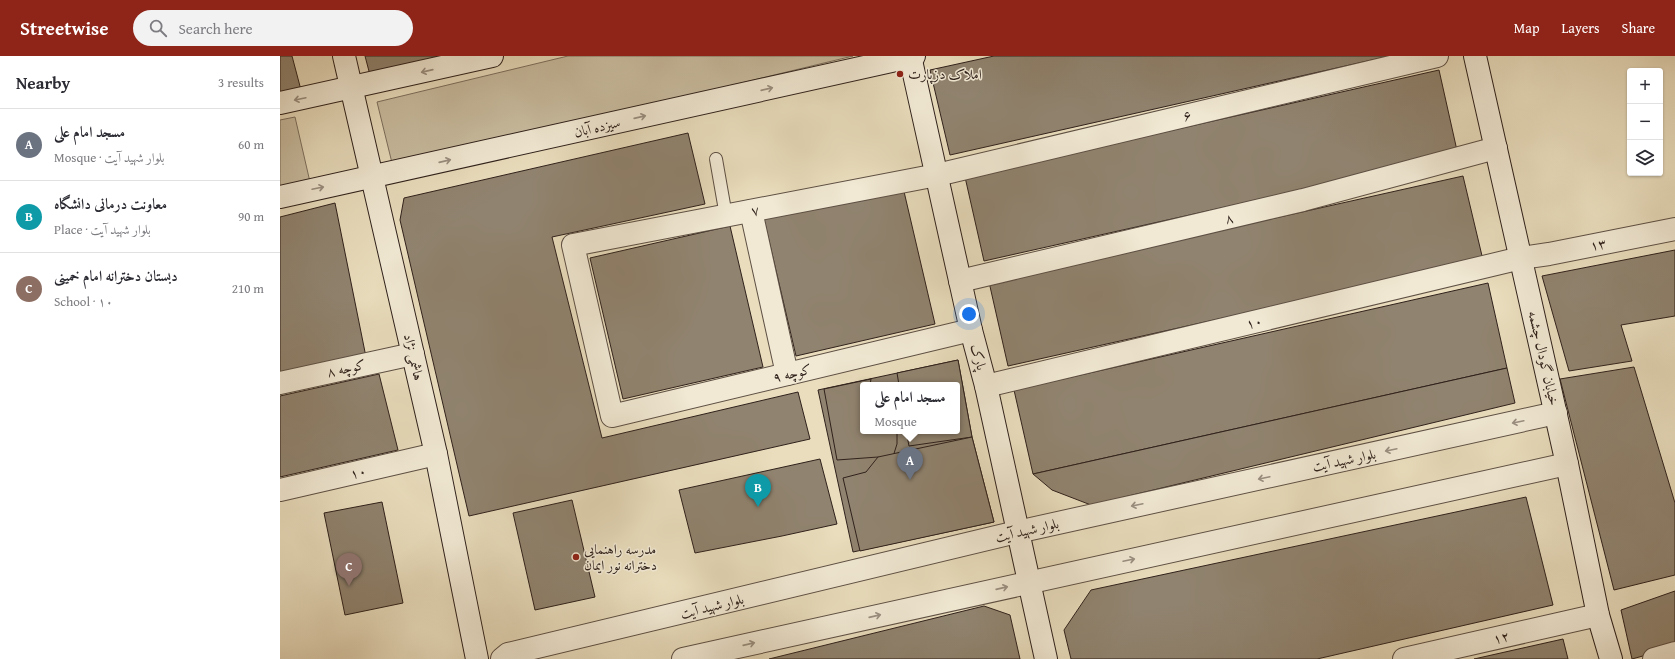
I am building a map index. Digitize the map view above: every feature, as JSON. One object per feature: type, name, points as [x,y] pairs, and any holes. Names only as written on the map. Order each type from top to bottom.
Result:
[{"type":"street","name":"هاشمی نژاد","points":[[344,56],[436,454],[477,659]]},
{"type":"street","points":[[280,103],[492,56]]},
{"type":"street","name":"پارک","points":[[911,56],[960,281],[986,386],[1046,659]]},
{"type":"street","name":"سیزده آبان","points":[[280,197],[911,56]]},
{"type":"street","name":"۶","points":[[937,175],[1437,56]]},
{"type":"street","name":"خیابان گودال چشمه","points":[[1476,56],[1567,464],[1598,615],[1611,659]]},
{"type":"street","name":"۸","points":[[960,281],[1303,200],[1496,148]]},
{"type":"street","name":"۷","points":[[612,416],[574,245],[937,175]]},
{"type":"street","points":[[751,211],[787,374]]},
{"type":"street","name":"۱۳","points":[[1521,258],[1549,254],[1675,229]]},
{"type":"street","name":"۱۰","points":[[986,386],[1521,258]]},
{"type":"street","name":"کوچه ۹","points":[[612,416],[971,330]]},
{"type":"street","name":"کوچه ۸","points":[[280,383],[413,354]]},
{"type":"street","name":"بلوار شهید آیت","points":[[502,659],[508,654],[1017,532],[1556,414]]},
{"type":"street","name":"۱۰","points":[[280,490],[436,454]]},
{"type":"street","points":[[683,659],[1567,464]]},
{"type":"street","name":"۱۲","points":[[1404,659],[1598,615]]},
{"type":"street","points":[[1654,659],[1675,653]]},
{"type":"lane","points":[[716,159],[726,216]]},
{"type":"shaded area","points":[[568,56],[853,56],[393,167],[377,102]]},
{"type":"shaded area","points":[[295,117],[310,182],[280,189],[280,120]]},
{"type":"building","points":[[280,56],[292,56],[301,90],[280,94]]},
{"type":"building","points":[[365,56],[451,56],[370,75]]},
{"type":"building","points":[[994,56],[1390,56],[950,155],[930,70]]},
{"type":"building","points":[[1439,70],[1458,155],[984,261],[965,177]]},
{"type":"building","points":[[688,133],[705,204],[552,237],[602,438],[798,392],[810,439],[469,516],[400,220],[404,198]]},
{"type":"building","points":[[1463,176],[1483,260],[1008,366],[989,282]]},
{"type":"building","points":[[902,183],[935,324],[796,356],[763,215]]},
{"type":"building","points":[[335,203],[366,357],[280,375],[280,217]]},
{"type":"building","points":[[730,226],[763,367],[623,399],[590,258]]},
{"type":"building","points":[[1675,250],[1675,316],[1621,325],[1632,361],[1569,371],[1542,276]]},
{"type":"building","points":[[1488,283],[1507,368],[1033,474],[1014,390]]},
{"type":"building","points":[[958,360],[972,437],[994,522],[853,552],[818,390]]},
{"type":"building","points":[[958,360],[972,437],[909,446],[907,434],[960,434],[960,382],[898,382],[897,373]]},
{"type":"building","points":[[1634,367],[1675,503],[1675,575],[1614,590],[1560,379]]},
{"type":"building","points":[[1507,368],[1515,403],[1091,505],[1052,490],[1033,474]]},
{"type":"building","points":[[379,374],[398,450],[280,477],[280,396]]},
{"type":"building","points":[[871,379],[870,382],[860,382],[860,434],[897,434],[897,444],[891,463],[878,457],[837,460],[824,389]]},
{"type":"building","points":[[972,437],[994,522],[860,551],[843,478],[866,472],[878,457]]},
{"type":"building","points":[[820,459],[837,524],[695,553],[679,490]]},
{"type":"building","points":[[1526,497],[1553,605],[1317,659],[1071,659],[1064,630],[1091,590]]},
{"type":"building","points":[[572,500],[595,597],[535,610],[513,513]]},
{"type":"building","points":[[382,502],[403,603],[345,615],[324,513]]},
{"type":"building","points":[[1675,591],[1675,647],[1632,659],[1621,610]]},
{"type":"building","points":[[984,606],[1010,615],[1020,659],[769,659]]},
{"type":"building","points":[[1563,639],[1568,659],[1474,659]]},
{"type":"place","name":"املاک دزپارت","points":[[900,74]]},
{"type":"place","name":"مسجد امام علی","points":[[910,480]]},
{"type":"place","name":"معاونت درمانی دانشگاه","points":[[758,507]]},
{"type":"place","name":"مدرسه راهنمایی دخترانه نور ایمان","points":[[576,557]]},
{"type":"place","name":"دبستان دخترانه امام خمینی","points":[[349,586]]}]
